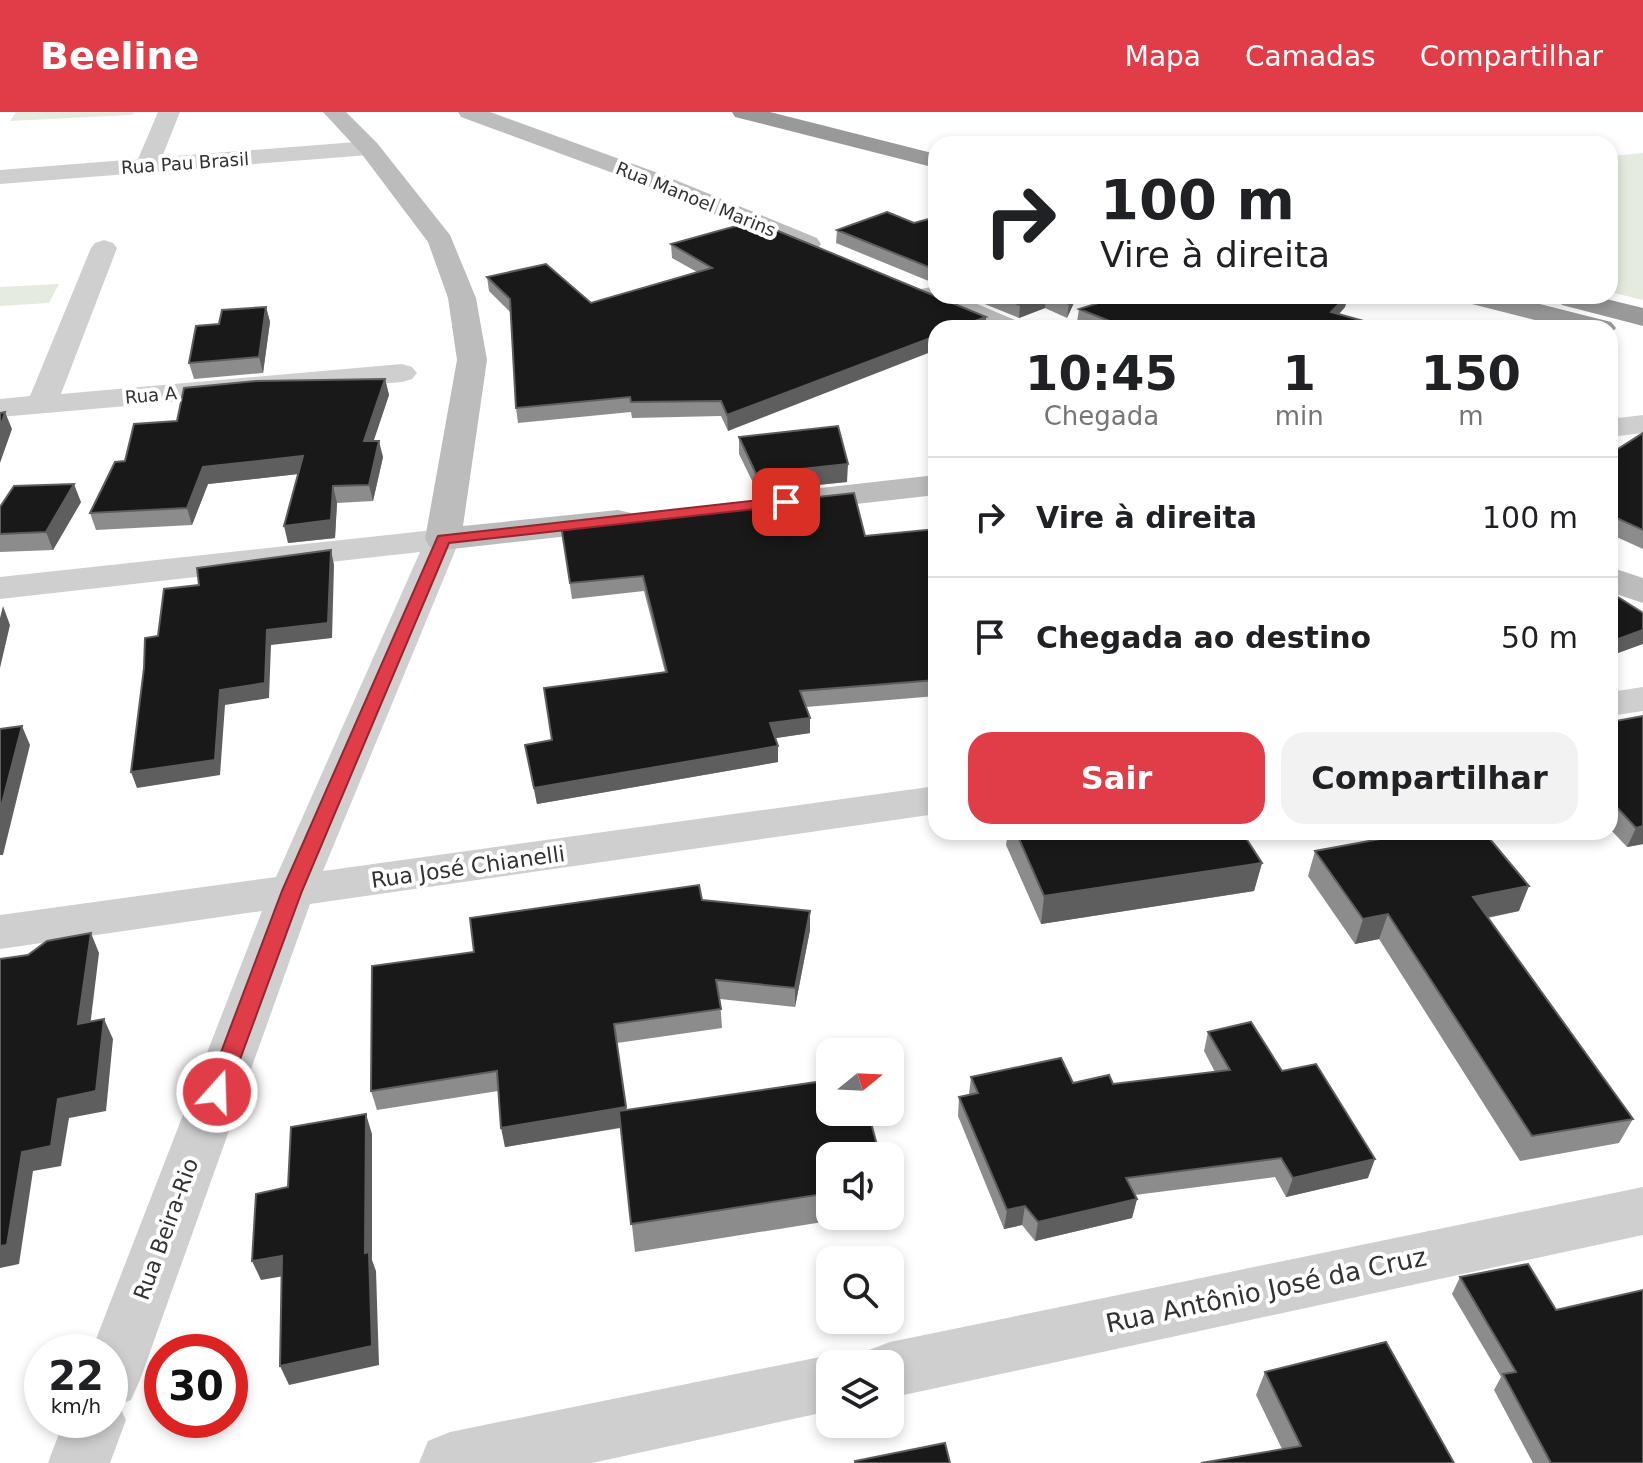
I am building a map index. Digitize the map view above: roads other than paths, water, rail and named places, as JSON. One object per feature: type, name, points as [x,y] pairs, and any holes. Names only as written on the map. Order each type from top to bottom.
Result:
[{"type":"highway","points":[[743,112],[928,159]]},
{"type":"highway","points":[[809,112],[928,141]]},
{"type":"highway","points":[[1506,304],[1569,320]]},
{"type":"highway","points":[[1590,304],[1643,317]]},
{"type":"highway","points":[[1618,332],[1643,339]]},
{"type":"main road","name":"Rua Beira-Rio","points":[[334,112],[369,148],[441,241],[469,327],[472,360],[443,539]]},
{"type":"main road","name":"Rua Manoel Marins","points":[[469,112],[649,178],[837,256]]},
{"type":"main road","points":[[909,286],[928,294]]},
{"type":"main road","points":[[952,304],[991,320]]},
{"type":"main road","points":[[764,504],[928,486]]},
{"type":"main road","points":[[443,539],[655,517]]},
{"type":"main road","points":[[1618,581],[1643,592]]},
{"type":"street","points":[[147,166],[169,112]]},
{"type":"street","name":"Rua Pau Brasil","points":[[0,177],[369,148]]},
{"type":"street","points":[[42,404],[104,248]]},
{"type":"street","name":"Rua A","points":[[0,408],[402,373]]},
{"type":"street","points":[[1618,427],[1643,424]]},
{"type":"street","points":[[0,588],[443,539]]},
{"type":"street","name":"Rua Beira-Rio","points":[[127,1334],[292,891],[443,539]]},
{"type":"street","points":[[1618,703],[1643,699]]},
{"type":"street","name":"Rua José Chianelli","points":[[0,932],[928,801]]},
{"type":"street","name":"Rua Antônio José da Cruz","points":[[904,1367],[1643,1211]]},
{"type":"street","points":[[450,1463],[816,1386]]},
{"type":"street","points":[[79,1463],[88,1438]]}]
